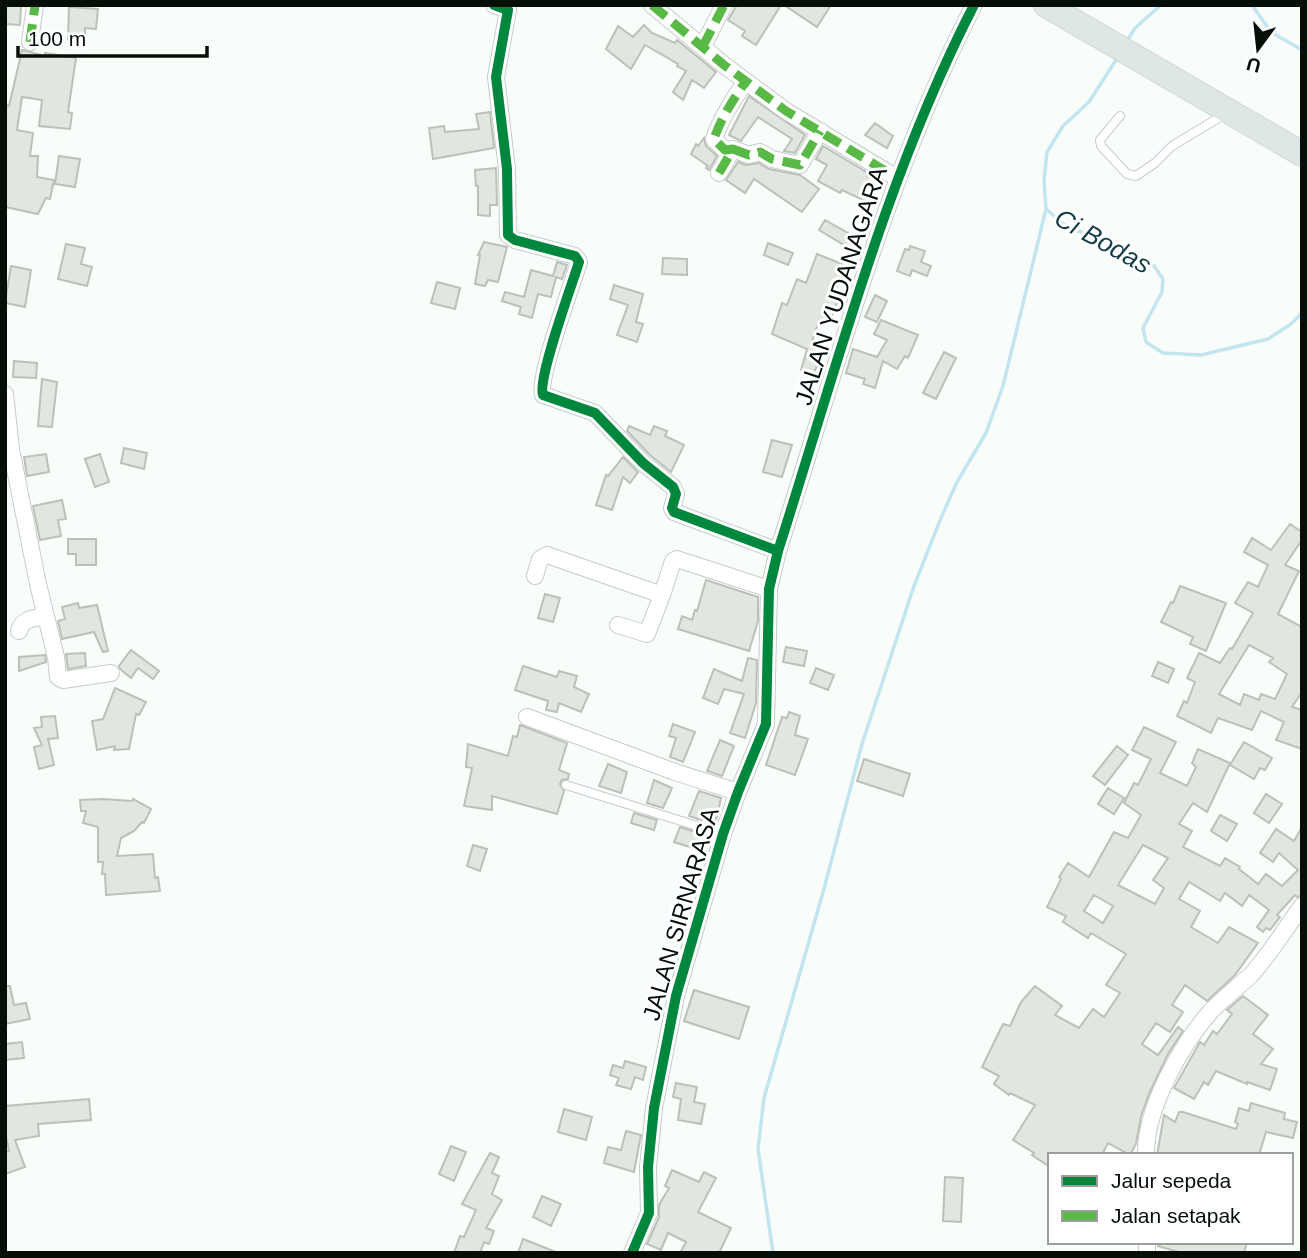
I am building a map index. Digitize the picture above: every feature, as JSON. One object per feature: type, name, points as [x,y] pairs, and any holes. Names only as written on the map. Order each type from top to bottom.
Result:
[{"type":"highway","points":[[1046,5],[1302,154]]},
{"type":"street","points":[[30,42],[35,5]]},
{"type":"street","points":[[494,5],[508,10],[496,77],[507,169],[508,235],[515,240],[575,256],[579,262],[545,371],[542,395],[595,413],[643,463],[673,486],[676,494],[672,508],[674,512],[778,551]]},
{"type":"street","points":[[652,5],[786,111],[897,178]]},
{"type":"street","points":[[703,46],[724,5]]},
{"type":"street","name":"JALAN YUDANAGARA","points":[[769,589],[778,551],[866,265],[897,178],[974,5]]},
{"type":"street","points":[[746,81],[733,104],[725,112],[715,139],[725,150],[733,149],[748,155],[760,152],[772,159],[800,165],[820,131]]},
{"type":"street","points":[[719,173],[733,149]]},
{"type":"street","points":[[5,394],[11,449],[58,677],[63,680],[111,673]]},
{"type":"street","points":[[535,576],[540,559],[547,555],[662,595]]},
{"type":"street","points":[[618,625],[647,634],[676,559],[769,589]]},
{"type":"street","name":"JALAN SIRNARASA","points":[[632,1253],[649,1213],[648,1167],[654,1108],[676,996],[723,834],[766,724],[769,589]]},
{"type":"street","points":[[19,631],[26,621],[46,616]]},
{"type":"street","points":[[527,717],[638,759],[738,792]]},
{"type":"street","points":[[1146,1153],[1154,1110],[1181,1053],[1210,1013],[1262,961],[1302,906]]},
{"type":"lane","points":[[1120,116],[1100,140],[1101,146],[1127,174],[1136,176],[1155,163],[1172,146],[1230,111]]},
{"type":"lane","points":[[566,785],[723,834]]},
{"type":"building","points":[[6,5],[21,5],[20,25],[5,24]]},
{"type":"building","points":[[737,5],[781,5],[756,45],[742,36],[745,31],[728,20]]},
{"type":"building","points":[[784,5],[831,5],[817,27]]},
{"type":"building","points":[[69,7],[98,9],[96,29],[85,28],[85,40],[68,39]]},
{"type":"building","points":[[644,25],[652,33],[675,43],[677,40],[716,72],[704,88],[692,80],[683,100],[673,92],[686,71],[677,66],[678,64],[645,45],[631,69],[606,49],[618,26],[633,37]]},
{"type":"building","points":[[22,50],[45,56],[45,53],[76,58],[68,112],[72,113],[70,129],[39,126],[42,100],[22,97],[17,130],[33,133],[30,156],[38,156],[37,177],[54,180],[50,199],[46,198],[38,214],[5,207],[5,105],[9,106]]},
{"type":"building","points":[[749,96],[805,135],[795,153],[784,151],[792,139],[758,117],[741,141],[729,135]]},
{"type":"building","points":[[490,112],[494,148],[433,159],[429,128],[444,126],[445,132],[479,129],[476,114]]},
{"type":"building","points":[[875,123],[893,136],[887,148],[865,135]]},
{"type":"building","points":[[704,138],[706,146],[717,156],[709,170],[706,168],[708,166],[691,154],[696,144],[698,146]]},
{"type":"building","points":[[823,146],[868,173],[867,176],[876,181],[867,202],[842,190],[840,193],[818,181],[827,165],[816,159]]},
{"type":"building","points":[[59,156],[80,159],[75,187],[55,184]]},
{"type":"building","points":[[738,162],[746,165],[759,163],[769,169],[800,175],[819,189],[802,212],[754,179],[745,193],[726,180]]},
{"type":"building","points":[[496,168],[497,205],[490,205],[490,216],[478,215],[475,170]]},
{"type":"building","points":[[825,220],[855,237],[849,248],[819,230]]},
{"type":"building","points":[[484,242],[507,247],[498,282],[488,280],[485,286],[475,284],[478,255]]},
{"type":"building","points":[[768,243],[793,253],[788,265],[764,255]]},
{"type":"building","points":[[66,244],[85,248],[81,264],[92,267],[87,286],[58,279]]},
{"type":"building","points":[[910,246],[925,251],[921,262],[931,266],[927,276],[912,270],[910,276],[897,271],[905,249],[909,250]]},
{"type":"building","points":[[817,254],[845,265],[834,294],[839,297],[829,323],[819,320],[812,342],[823,346],[814,374],[801,370],[807,349],[772,334],[782,303],[787,305],[797,279],[806,283]]},
{"type":"building","points":[[663,258],[687,259],[687,275],[662,274]]},
{"type":"building","points":[[557,262],[567,265],[562,279],[556,277],[551,297],[538,294],[532,318],[519,314],[521,307],[502,301],[505,292],[524,297],[531,270],[553,276]]},
{"type":"building","points":[[11,266],[31,270],[25,307],[5,303]]},
{"type":"building","points":[[437,282],[460,288],[455,309],[431,303]]},
{"type":"building","points":[[614,285],[643,294],[636,322],[643,324],[637,342],[617,335],[628,305],[610,299]]},
{"type":"building","points":[[875,295],[887,301],[877,322],[865,317]]},
{"type":"building","points":[[881,320],[918,335],[908,358],[905,356],[897,369],[883,361],[875,388],[863,384],[865,379],[846,373],[853,349],[877,357],[887,340],[874,334]]},
{"type":"building","points":[[944,352],[956,358],[936,399],[923,393]]},
{"type":"building","points":[[14,361],[37,363],[36,378],[13,377]]},
{"type":"building","points":[[42,379],[57,382],[52,427],[38,426]]},
{"type":"building","points":[[629,426],[650,435],[654,426],[667,431],[665,436],[684,445],[671,472],[627,431]]},
{"type":"building","points":[[772,440],[792,445],[782,477],[763,472]]},
{"type":"building","points":[[124,448],[147,453],[144,469],[121,463]]},
{"type":"building","points":[[46,454],[49,472],[27,476],[24,457]]},
{"type":"building","points":[[100,454],[109,482],[95,487],[85,459]]},
{"type":"building","points":[[623,457],[638,472],[630,483],[623,477],[612,510],[596,505],[606,475],[608,476]]},
{"type":"building","points":[[62,500],[66,519],[58,520],[61,536],[40,540],[33,506]]},
{"type":"building","points":[[1290,524],[1302,532],[1302,540],[1285,565],[1299,571],[1278,614],[1302,627],[1302,692],[1292,707],[1302,710],[1302,749],[1276,740],[1284,722],[1261,711],[1252,730],[1218,718],[1211,733],[1177,716],[1184,701],[1187,703],[1195,682],[1187,678],[1199,653],[1220,663],[1230,648],[1232,649],[1253,613],[1235,603],[1248,582],[1258,587],[1268,565],[1244,552],[1252,538],[1271,550]],"holes":[[[1249,645],[1273,658],[1269,662],[1287,674],[1275,699],[1261,694],[1259,700],[1244,694],[1240,705],[1219,694]]]},
{"type":"building","points":[[68,539],[96,539],[96,565],[76,565],[76,554],[68,554]]},
{"type":"building","points":[[706,580],[758,597],[758,621],[749,651],[678,629],[682,616],[692,620]]},
{"type":"building","points":[[1180,586],[1226,603],[1206,651],[1190,644],[1193,637],[1161,622]]},
{"type":"building","points":[[545,594],[560,598],[553,622],[538,618]]},
{"type":"building","points":[[78,603],[79,608],[97,605],[108,651],[103,652],[94,632],[62,639],[58,621],[65,619],[62,607]]},
{"type":"building","points":[[786,647],[807,651],[804,666],[783,662]]},
{"type":"building","points":[[131,650],[159,671],[153,679],[138,668],[131,678],[120,669],[119,666]]},
{"type":"building","points":[[85,653],[86,666],[68,669],[66,654]]},
{"type":"building","points":[[45,655],[46,662],[19,671],[19,657]]},
{"type":"building","points":[[748,658],[757,660],[756,703],[745,738],[730,733],[744,694],[724,689],[718,704],[703,698],[714,669],[742,681]]},
{"type":"building","points":[[1158,662],[1174,669],[1168,683],[1152,676]]},
{"type":"building","points":[[523,666],[557,677],[559,671],[577,676],[574,687],[589,694],[581,712],[559,703],[557,712],[546,710],[548,701],[515,690]]},
{"type":"building","points":[[816,668],[834,675],[828,690],[810,683]]},
{"type":"building","points":[[115,688],[146,702],[139,715],[136,714],[129,749],[114,750],[115,746],[97,750],[92,721],[103,719]]},
{"type":"building","points":[[789,712],[800,716],[795,735],[808,739],[795,775],[766,765],[782,717],[787,718]]},
{"type":"building","points":[[55,716],[58,738],[48,739],[54,765],[39,769],[34,747],[42,745],[34,728],[42,727],[41,717]]},
{"type":"building","points":[[673,724],[695,732],[683,762],[670,757],[676,738],[669,736]]},
{"type":"building","points":[[520,725],[567,743],[559,770],[569,774],[568,779],[562,780],[560,784],[564,791],[557,814],[492,796],[492,810],[464,806],[472,768],[466,767],[468,744],[508,756],[513,736],[517,737]]},
{"type":"building","points":[[1144,727],[1176,742],[1160,773],[1187,786],[1196,767],[1192,763],[1198,749],[1230,763],[1207,812],[1193,803],[1179,824],[1192,831],[1183,847],[1220,866],[1225,858],[1240,867],[1239,869],[1258,884],[1266,874],[1282,886],[1298,870],[1279,853],[1273,862],[1260,853],[1276,829],[1294,841],[1302,827],[1302,896],[1295,895],[1277,915],[1280,917],[1270,930],[1266,928],[1263,932],[1257,927],[1269,910],[1249,895],[1242,906],[1225,893],[1220,901],[1189,882],[1179,899],[1200,911],[1191,927],[1218,943],[1229,927],[1258,943],[1235,975],[1207,1001],[1185,985],[1172,1005],[1183,1012],[1170,1032],[1156,1023],[1142,1044],[1158,1055],[1178,1027],[1183,1031],[1168,1054],[1149,1094],[1131,1153],[1108,1143],[1103,1153],[1048,1153],[1048,1166],[1013,1140],[1035,1105],[1010,1093],[1009,1095],[994,1084],[999,1076],[982,1067],[1003,1024],[1010,1026],[1021,1002],[1035,986],[1062,1006],[1055,1015],[1079,1028],[1093,1009],[1104,1017],[1120,993],[1106,985],[1126,954],[1091,933],[1088,938],[1063,922],[1066,916],[1047,907],[1068,863],[1089,877],[1114,832],[1128,838],[1141,815],[1124,803],[1134,783],[1138,785],[1151,759],[1132,750]],"holes":[[[1143,845],[1168,858],[1153,880],[1164,888],[1155,904],[1118,885]],[[1094,895],[1113,906],[1103,923],[1084,911]]]},
{"type":"building","points":[[720,740],[734,746],[722,776],[707,771]]},
{"type":"building","points":[[1244,742],[1272,758],[1265,770],[1260,768],[1254,779],[1230,765]]},
{"type":"building","points":[[1117,746],[1128,755],[1105,785],[1093,776]]},
{"type":"building","points":[[864,759],[910,774],[903,796],[857,781]]},
{"type":"building","points":[[608,764],[627,772],[621,793],[599,786]]},
{"type":"building","points":[[654,780],[672,788],[663,808],[647,803]]},
{"type":"building","points":[[1108,788],[1124,798],[1114,814],[1098,804]]},
{"type":"building","points":[[699,791],[721,798],[715,825],[689,816]]},
{"type":"building","points":[[1266,794],[1282,804],[1269,823],[1254,813]]},
{"type":"building","points":[[133,799],[151,809],[144,823],[121,838],[117,856],[153,854],[155,878],[158,877],[160,891],[106,895],[103,862],[98,862],[98,827],[83,823],[86,811],[81,811],[80,800]]},
{"type":"building","points":[[634,813],[657,820],[654,830],[631,823]]},
{"type":"building","points":[[1220,815],[1237,824],[1227,841],[1211,831]]},
{"type":"building","points":[[680,827],[701,834],[696,849],[674,842]]},
{"type":"building","points":[[473,845],[487,849],[480,871],[467,866]]},
{"type":"building","points":[[5,986],[10,986],[14,1005],[26,1003],[30,1019],[5,1024]]},
{"type":"building","points":[[694,990],[749,1007],[739,1039],[684,1021]]},
{"type":"building","points":[[1243,996],[1268,1015],[1253,1034],[1273,1049],[1261,1064],[1277,1069],[1270,1090],[1216,1071],[1208,1085],[1204,1082],[1194,1099],[1174,1088],[1200,1042],[1204,1045],[1213,1031],[1217,1034],[1232,1014],[1227,1010]]},
{"type":"building","points":[[22,1042],[24,1058],[5,1060],[5,1044]]},
{"type":"building","points":[[625,1061],[646,1067],[643,1080],[635,1077],[631,1089],[616,1085],[619,1078],[610,1075],[613,1065],[623,1068]]},
{"type":"building","points":[[676,1083],[697,1087],[694,1102],[705,1104],[701,1124],[678,1120],[681,1099],[673,1097]]},
{"type":"building","points":[[89,1099],[91,1120],[38,1124],[39,1136],[15,1140],[25,1167],[5,1174],[5,1152],[9,1151],[5,1132],[5,1106]]},
{"type":"building","points":[[1251,1103],[1285,1113],[1284,1119],[1297,1122],[1293,1138],[1266,1132],[1260,1153],[1157,1153],[1164,1115],[1175,1122],[1179,1112],[1183,1112],[1236,1129],[1239,1108],[1249,1111]]},
{"type":"building","points":[[564,1109],[592,1117],[586,1140],[558,1132]]},
{"type":"building","points":[[626,1131],[641,1135],[634,1172],[604,1163],[608,1147],[621,1150]]},
{"type":"building","points":[[451,1146],[466,1152],[454,1181],[439,1174]]},
{"type":"building","points":[[490,1153],[499,1157],[492,1173],[499,1176],[492,1194],[502,1200],[486,1228],[494,1231],[489,1244],[484,1242],[480,1253],[454,1253],[460,1236],[464,1237],[476,1210],[462,1204]]},
{"type":"building","points":[[672,1170],[699,1182],[704,1172],[716,1178],[698,1212],[731,1228],[719,1253],[680,1253],[686,1242],[668,1233],[661,1250],[647,1244],[659,1217],[659,1205],[669,1188],[665,1186]]},
{"type":"building","points":[[945,1177],[963,1178],[961,1222],[943,1221]]},
{"type":"building","points":[[542,1196],[561,1204],[551,1226],[533,1217]]},
{"type":"building","points":[[523,1239],[556,1252],[556,1253],[518,1253]]},
{"type":"building","points":[[1246,1244],[1244,1253],[1182,1253],[1158,1246]]},
{"type":"waterway","name":"Ci Bodas","points":[[1127,41],[1135,28],[1161,5]]},
{"type":"waterway","name":"Ci Bodas","points":[[1252,5],[1271,32],[1302,50]]},
{"type":"waterway","name":"Ci Bodas","points":[[1118,57],[1089,102],[1063,126],[1047,152],[1044,180],[1046,209],[1067,227],[1119,245],[1154,266],[1163,279],[1162,292],[1143,328],[1146,342],[1163,353],[1201,355],[1268,339],[1302,313]]},
{"type":"waterway","points":[[773,1253],[758,1149],[764,1098],[862,744],[914,586],[957,482],[986,433],[1003,386],[1046,209]]},
{"type":"marked path","points":[[30,42],[35,5]]},
{"type":"marked path","points":[[652,5],[724,65],[786,111],[897,178]]},
{"type":"marked path","points":[[703,46],[724,5]]},
{"type":"marked path","points":[[733,149],[725,150],[714,139],[724,116],[746,81]]},
{"type":"marked path","points":[[719,173],[733,149],[749,155],[760,152],[772,159],[800,165],[820,131]]},
{"type":"cycle path","points":[[494,5],[508,10],[496,77],[507,169],[508,235],[515,240],[575,256],[579,262],[550,352],[543,395],[595,413],[643,463],[673,487],[676,494],[672,508],[674,512],[778,551]]},
{"type":"cycle path","points":[[632,1253],[649,1213],[648,1167],[654,1108],[676,996],[723,834],[766,724],[769,589],[778,551],[888,205],[942,71],[974,5]]}]
